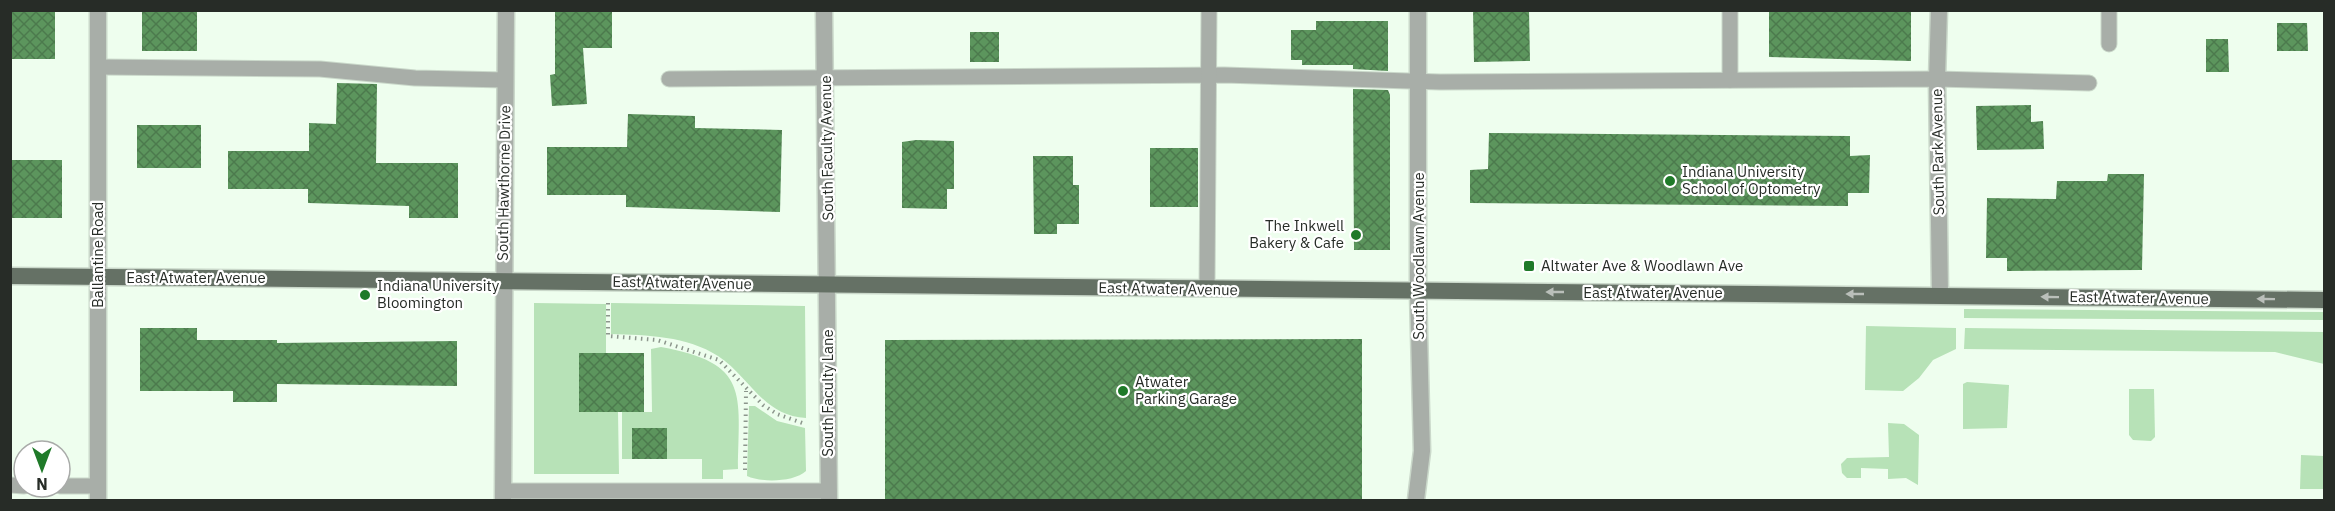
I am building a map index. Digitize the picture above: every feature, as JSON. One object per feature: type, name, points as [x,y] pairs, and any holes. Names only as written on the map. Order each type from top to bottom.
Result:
[{"type":"main road","name":"East Atwater Avenue","points":[[10,276],[1418,292],[1940,294],[2325,300]]},
{"type":"street","name":"Ballantine Road","points":[[98,10],[98,493]]},
{"type":"street","name":"South Hawthorne Drive","points":[[503,496],[502,280],[506,10]]},
{"type":"street","name":"South Faculty Avenue","points":[[824,10],[828,286]]},
{"type":"street","name":"South Woodlawn Avenue","points":[[1417,500],[1422,451],[1418,292],[1418,10]]},
{"type":"street","name":"South Park Avenue","points":[[1939,10],[1937,78],[1940,294]]},
{"type":"street","name":"South Faculty Lane","points":[[828,286],[829,496]]},
{"type":"lane","points":[[1207,289],[1209,10]]},
{"type":"lane","points":[[1730,10],[1730,80]]},
{"type":"lane","points":[[2109,10],[2109,44]]},
{"type":"lane","points":[[98,67],[320,69],[415,78],[505,80]]},
{"type":"lane","points":[[669,78],[826,79],[884,75],[1209,76],[1418,81],[1937,78],[1964,81],[2090,83]]},
{"type":"lane","points":[[72,488],[98,493]]},
{"type":"lane","points":[[503,496],[745,492],[829,496]]},
{"type":"path","points":[[608,300],[608,336],[657,340],[719,360],[746,390],[777,414],[812,426]]},
{"type":"path","points":[[745,492],[746,390]]},
{"type":"green space","points":[[534,303],[606,304],[606,353],[579,354],[579,411],[618,412],[619,474],[534,474]]},
{"type":"green space","points":[[611,303],[805,306],[806,418],[791,416],[768,403],[729,365],[706,349],[666,338],[611,334]]},
{"type":"green space","points":[[1964,309],[2324,312],[2324,320],[1964,318]]},
{"type":"green space","points":[[1866,326],[1956,328],[1956,349],[1933,360],[1919,378],[1903,391],[1865,390]]},
{"type":"green space","points":[[1965,328],[2324,332],[2324,364],[2275,352],[1964,349]]},
{"type":"green space","points":[[661,347],[711,362],[725,373],[733,386],[738,401],[738,469],[723,470],[723,479],[702,479],[702,459],[667,459],[667,428],[632,428],[632,459],[622,459],[622,412],[652,412],[651,349]]},
{"type":"green space","points":[[1967,382],[2009,385],[2007,428],[1963,429],[1963,384]]},
{"type":"green space","points":[[2129,389],[2154,389],[2155,437],[2151,441],[2133,440],[2129,435]]},
{"type":"green space","points":[[749,406],[755,406],[777,421],[805,428],[806,471],[801,475],[778,480],[761,480],[747,476]]},
{"type":"green space","points":[[1888,423],[1904,424],[1919,435],[1918,485],[1906,478],[1888,479],[1888,469],[1861,468],[1861,478],[1847,478],[1842,473],[1841,464],[1847,458],[1889,457]]},
{"type":"green space","points":[[2301,455],[2324,456],[2324,489],[2300,489]]},
{"type":"building","points":[[10,10],[55,10],[55,59],[10,59]]},
{"type":"building","points":[[142,10],[197,10],[197,51],[142,51]]},
{"type":"building","points":[[555,10],[612,10],[612,48],[583,48],[587,104],[552,106],[550,75],[555,74]]},
{"type":"building","points":[[1473,10],[1529,10],[1530,61],[1474,62]]},
{"type":"building","points":[[1769,10],[1911,10],[1911,61],[1769,57]]},
{"type":"building","points":[[1316,21],[1388,21],[1388,71],[1353,69],[1353,65],[1302,65],[1302,60],[1291,60],[1291,30],[1316,30]]},
{"type":"building","points":[[2277,23],[2307,23],[2308,51],[2277,51]]},
{"type":"building","points":[[970,32],[999,32],[999,62],[970,62]]},
{"type":"building","points":[[2206,39],[2228,39],[2229,72],[2206,72]]},
{"type":"building","points":[[337,83],[377,84],[376,163],[458,163],[458,218],[409,218],[409,206],[308,203],[308,189],[228,189],[228,151],[309,151],[309,123],[336,124]]},
{"type":"building","points":[[1353,89],[1388,90],[1390,95],[1390,250],[1354,250]]},
{"type":"building","points":[[2031,105],[2031,122],[2043,121],[2044,149],[1977,150],[1976,106]]},
{"type":"building","points":[[628,114],[695,116],[695,128],[782,130],[780,212],[626,207],[626,195],[547,195],[547,147],[627,147]]},
{"type":"building","points":[[137,125],[201,125],[201,168],[137,168]]},
{"type":"building","name":"Indiana University School of Optometry","points":[[1489,133],[1850,136],[1850,156],[1870,155],[1869,193],[1848,193],[1848,206],[1470,203],[1470,170],[1488,169]]},
{"type":"building","points":[[954,141],[954,189],[947,189],[947,209],[902,208],[902,142]]},
{"type":"building","points":[[1150,148],[1198,148],[1198,207],[1150,207]]},
{"type":"building","points":[[1033,156],[1073,156],[1073,185],[1079,185],[1079,224],[1057,224],[1057,234],[1034,234]]},
{"type":"building","points":[[10,160],[62,160],[62,218],[10,218]]},
{"type":"building","points":[[2108,174],[2144,174],[2142,270],[2007,271],[2007,258],[1986,258],[1987,198],[2056,199],[2057,181],[2107,181]]},
{"type":"building","points":[[140,328],[197,328],[197,340],[277,340],[277,343],[457,341],[457,386],[277,384],[277,402],[233,402],[233,391],[140,391]]},
{"type":"building","name":"Atwater Parking Garage","points":[[1362,339],[1362,501],[885,501],[885,340]]},
{"type":"building","points":[[579,353],[644,353],[644,412],[579,412]]},
{"type":"building","points":[[632,428],[667,428],[667,459],[632,459]]},
{"type":"place","name":"Indiana University School of Optometry","points":[[1670,181]]},
{"type":"place","name":"The Inkwell Bakery & Cafe","points":[[1356,235]]},
{"type":"place","name":"Altwater Ave & Woodlawn Ave","points":[[1529,266]]},
{"type":"place","name":"Indiana University Bloomington","points":[[365,295]]},
{"type":"place","name":"Atwater Parking Garage","points":[[1123,391]]}]
